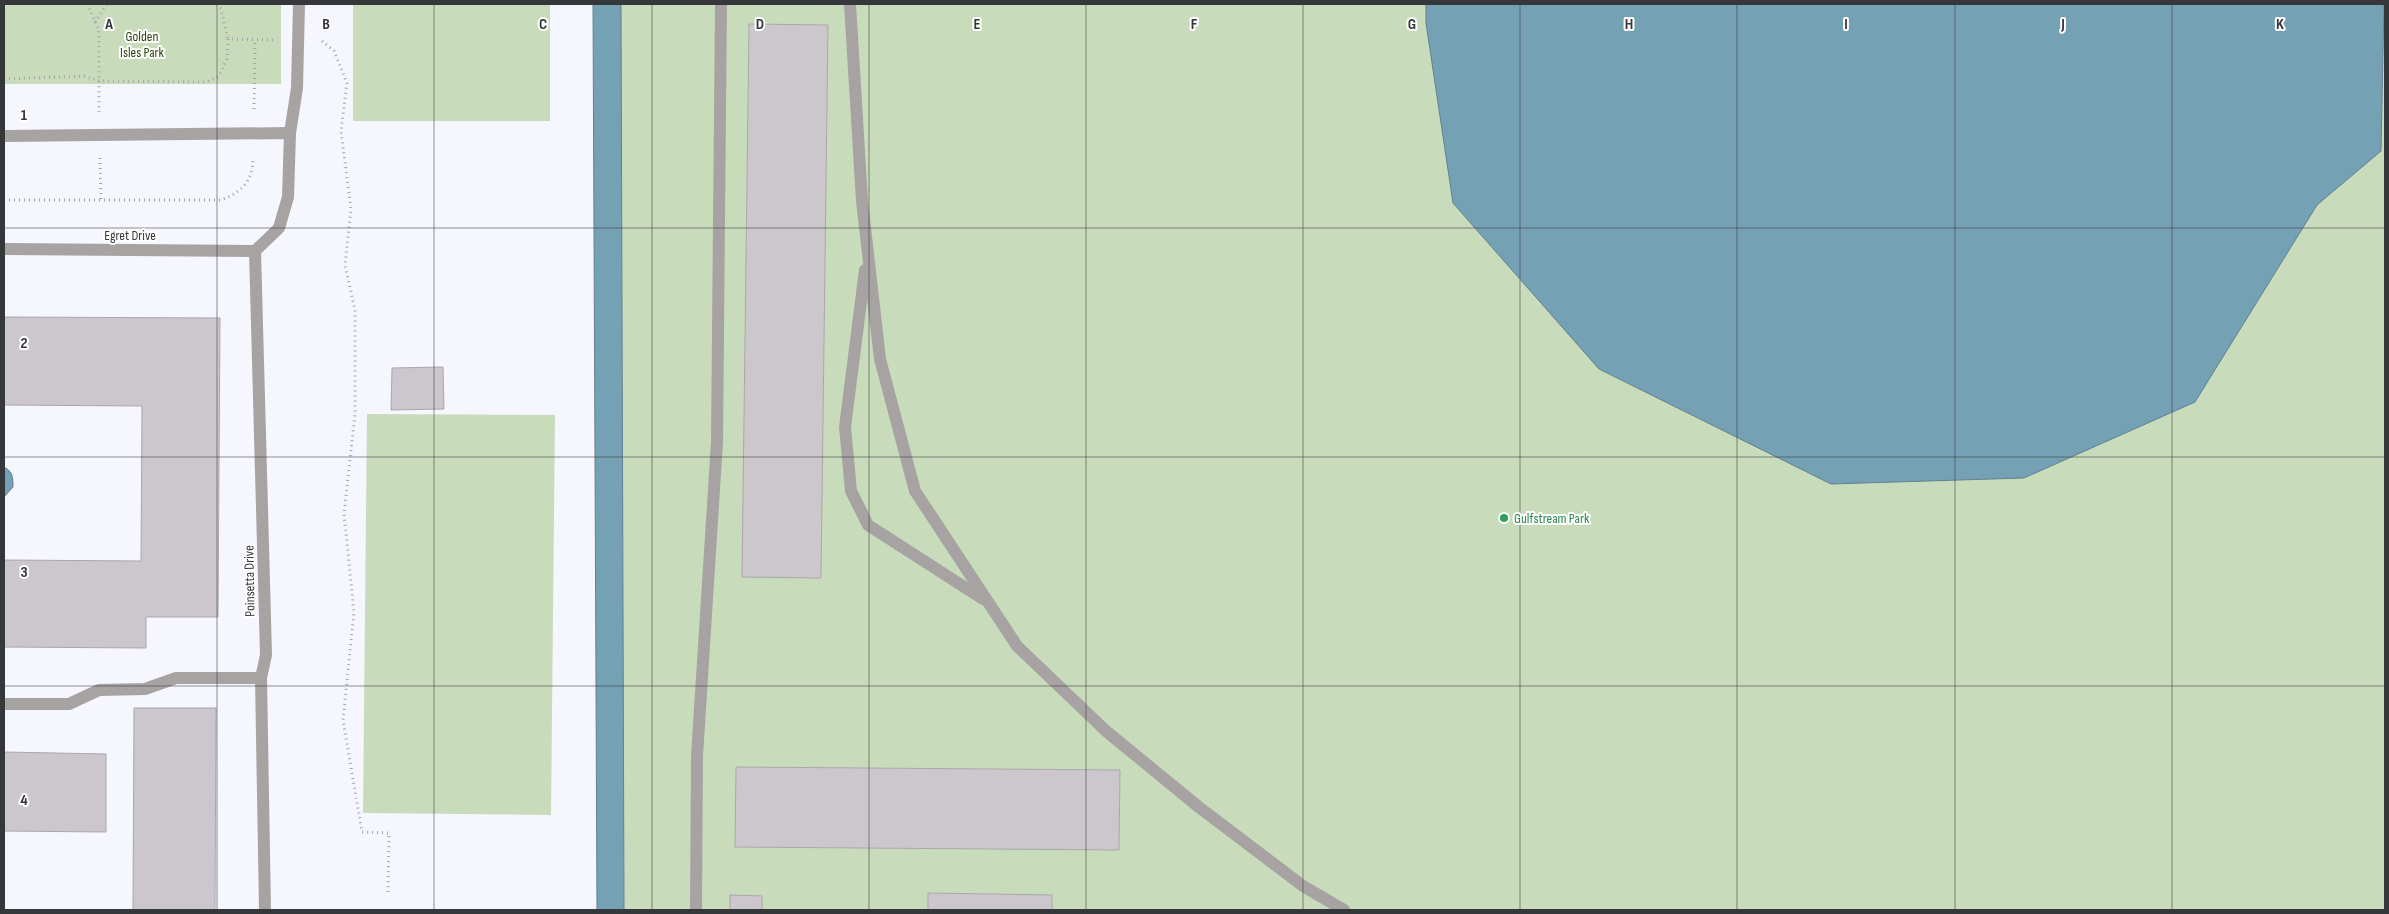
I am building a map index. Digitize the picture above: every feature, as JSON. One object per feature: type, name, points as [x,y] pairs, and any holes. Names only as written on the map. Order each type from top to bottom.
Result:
[{"type":"street","points":[[255,251],[279,228],[288,197],[290,133],[297,88],[299,4]]},
{"type":"street","points":[[696,910],[697,756],[717,442],[721,4]]},
{"type":"street","points":[[850,4],[862,201],[880,359],[915,491],[1017,646],[1106,731],[1224,826],[1303,886],[1330,906],[1344,910]]},
{"type":"street","points":[[4,136],[290,133]]},
{"type":"street","name":"Egret Drive","points":[[4,249],[255,251]]},
{"type":"street","name":"Poinsetta Drive","points":[[255,251],[266,656],[261,678],[265,910]]},
{"type":"street","points":[[868,252],[845,428],[851,491],[868,526],[988,601]]},
{"type":"street","points":[[4,704],[69,704],[99,690],[145,689],[176,678],[261,678]]},
{"type":"path","points":[[87,4],[99,30],[100,200]]},
{"type":"path","points":[[95,22],[107,4]]},
{"type":"path","points":[[4,79],[84,76],[99,81],[206,82],[219,76],[227,59],[228,39],[221,9],[217,4]]},
{"type":"path","points":[[228,39],[322,41],[334,51],[347,82],[341,131],[351,209],[345,265],[355,310],[355,414],[344,514],[354,612],[343,720],[362,832],[389,833],[388,892]]},
{"type":"path","points":[[4,200],[221,200],[236,194],[248,184],[253,164],[255,39]]},
{"type":"green space","name":"Golden Isles Park","points":[[4,4],[281,4],[281,84],[4,84]]},
{"type":"green space","points":[[353,4],[550,4],[550,121],[353,121]]},
{"type":"green space","name":"Gulfstream Park","points":[[621,4],[2385,4],[2385,910],[624,910]]},
{"type":"green space","points":[[367,414],[555,415],[551,815],[363,813]]},
{"type":"water","points":[[593,4],[621,4],[624,910],[597,910]]},
{"type":"water","points":[[1426,4],[2384,4],[2381,151],[2317,205],[2195,402],[2024,478],[1831,484],[1599,369],[1453,203],[1426,23]]},
{"type":"water","points":[[4,467],[12,475],[13,487],[4,497]]},
{"type":"building","points":[[749,24],[828,25],[821,578],[742,577]]},
{"type":"building","points":[[4,317],[220,318],[218,617],[146,617],[146,648],[4,647],[4,560],[141,561],[142,406],[4,405]]},
{"type":"building","points":[[443,367],[444,409],[391,410],[392,368]]},
{"type":"building","points":[[134,708],[216,708],[215,910],[133,910]]},
{"type":"building","points":[[4,752],[106,754],[106,832],[4,831]]},
{"type":"building","points":[[736,767],[1120,770],[1119,850],[735,847]]},
{"type":"building","points":[[928,893],[1052,895],[1052,910],[928,910]]},
{"type":"building","points":[[730,895],[762,896],[762,910],[730,910]]},
{"type":"place","name":"Gulfstream Park","points":[[1504,518]]}]
